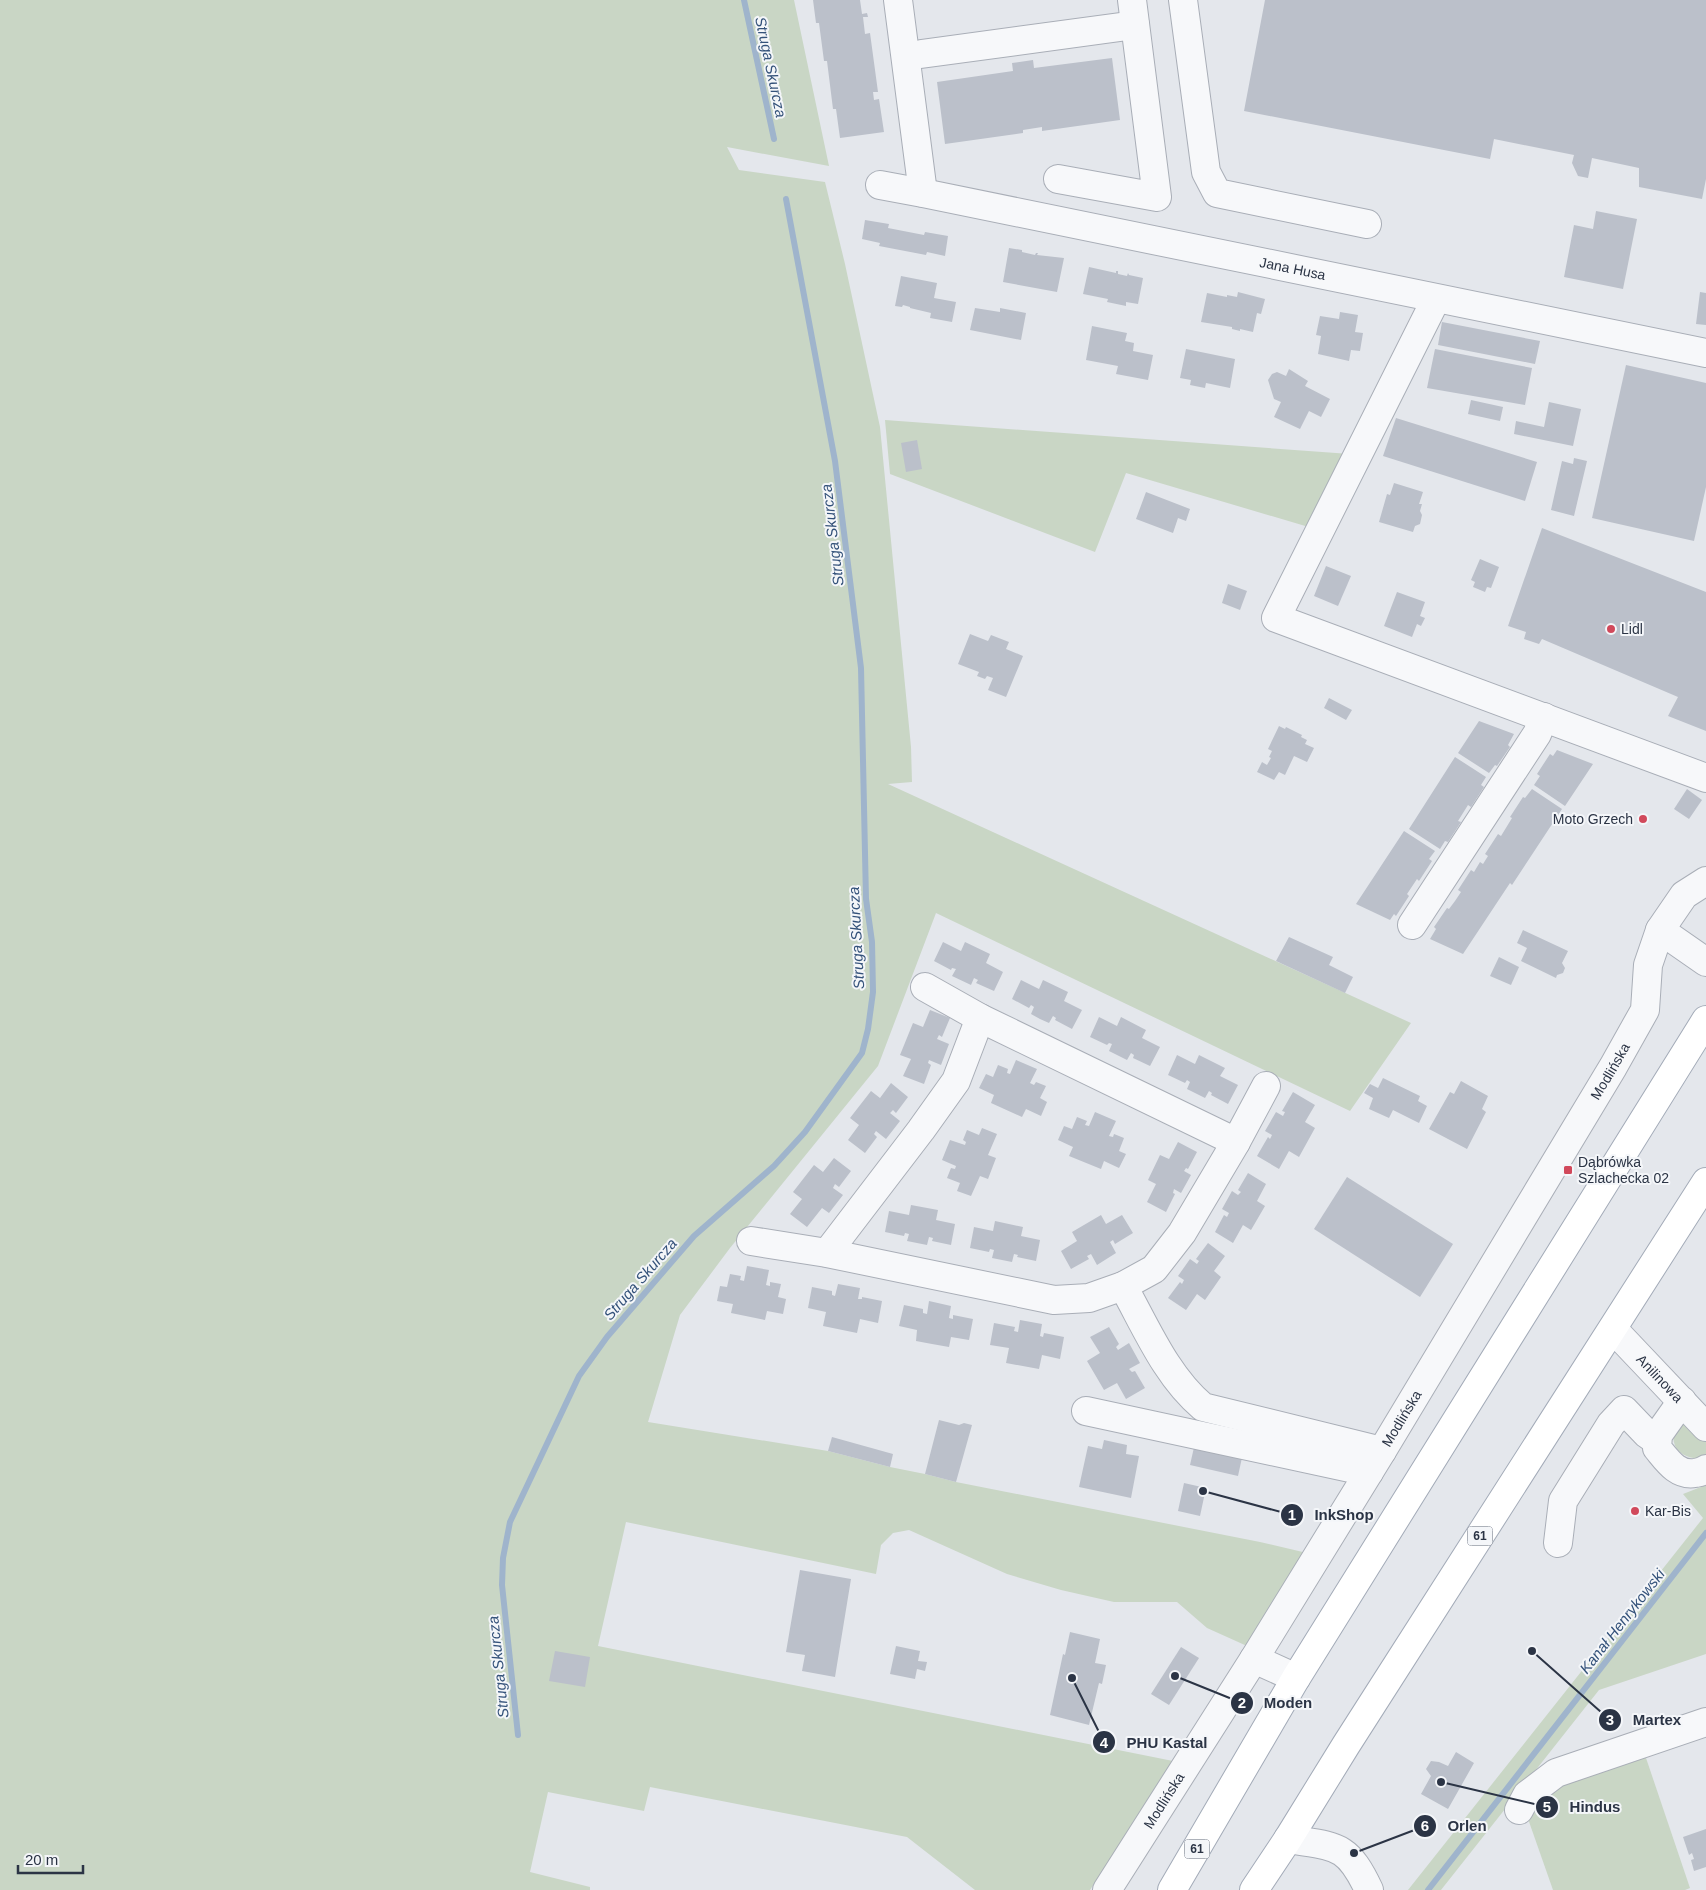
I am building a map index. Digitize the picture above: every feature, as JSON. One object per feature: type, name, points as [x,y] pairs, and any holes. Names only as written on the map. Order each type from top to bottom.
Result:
[{"type":"main road","name":"61","points":[[1172,1890],[1296,1678],[1706,1020]]},
{"type":"main road","name":"61","points":[[1254,1890],[1706,1182]]},
{"type":"street","points":[[898,0],[923,193]]},
{"type":"street","points":[[1183,0],[1206,172],[1217,193],[1367,224]]},
{"type":"street","points":[[921,54],[1133,12],[1157,196],[1058,179]]},
{"type":"street","name":"Jana Husa","points":[[880,185],[1706,353]]},
{"type":"street","points":[[1436,299],[1276,618],[1541,726],[1706,778]]},
{"type":"street","points":[[1412,925],[1541,726]]},
{"type":"street","name":"Modlińska","points":[[1107,1890],[1254,1659],[1376,1461],[1646,1010],[1648,965],[1660,930],[1684,895],[1706,880]]},
{"type":"street","points":[[1660,930],[1706,962]]},
{"type":"street","points":[[925,987],[980,1018],[1236,1142]]},
{"type":"street","points":[[827,1253],[956,1081],[980,1018]]},
{"type":"street","points":[[751,1241],[827,1253],[1054,1300],[1089,1298],[1123,1286],[1154,1269],[1182,1233],[1236,1142],[1266,1086]]},
{"type":"street","points":[[1123,1286],[1170,1370],[1186,1394],[1203,1407],[1256,1419],[1376,1461]]},
{"type":"street","name":"Anilinowa","points":[[1613,1329],[1706,1427]]},
{"type":"street","points":[[1682,1402],[1658,1435],[1657,1448],[1675,1469],[1687,1474],[1702,1472],[1706,1469]]},
{"type":"street","points":[[1558,1543],[1563,1501],[1612,1424],[1624,1410],[1647,1434],[1657,1441]]},
{"type":"street","points":[[1086,1411],[1376,1461]]},
{"type":"street","points":[[1254,1659],[1296,1678]]},
{"type":"street","points":[[1519,1810],[1527,1794],[1556,1773],[1706,1722]]},
{"type":"street","points":[[1288,1839],[1328,1846],[1344,1851],[1355,1864],[1368,1890]]},
{"type":"green space","points":[[0,0],[794,0],[829,166],[727,147],[739,170],[825,182],[845,264],[880,427],[911,747],[912,782],[888,784],[1411,1023],[1350,1111],[936,913],[878,1066],[730,1248],[680,1315],[648,1422],[828,1451],[956,1482],[1307,1553],[1247,1646],[1207,1628],[1177,1602],[1114,1602],[1061,1590],[1007,1574],[909,1530],[893,1533],[881,1545],[876,1574],[626,1522],[598,1646],[1173,1761],[1090,1890],[975,1890],[907,1837],[650,1787],[644,1811],[548,1792],[530,1872],[590,1887],[590,1890],[0,1890]]},
{"type":"green space","points":[[885,420],[1350,454],[1312,528],[1126,473],[1095,552],[890,474]]},
{"type":"green space","points":[[1685,1421],[1706,1435],[1706,1457],[1688,1457],[1676,1448],[1674,1435]]},
{"type":"green space","points":[[1706,1485],[1706,1654],[1599,1690],[1441,1890],[1408,1890],[1703,1518],[1683,1494]]},
{"type":"green space","points":[[1645,1755],[1690,1888],[1685,1890],[1553,1890],[1527,1816],[1550,1789]]},
{"type":"building","points":[[813,0],[860,0],[862,14],[867,13],[868,17],[863,17],[865,34],[870,33],[878,92],[873,92],[874,100],[879,99],[884,132],[840,138],[836,109],[833,109],[827,61],[824,61],[819,23],[816,23]]},
{"type":"building","points":[[1265,0],[1706,0],[1706,179],[1702,199],[1639,187],[1639,168],[1592,158],[1588,178],[1578,176],[1572,163],[1574,155],[1494,139],[1490,159],[1244,111]]},
{"type":"building","points":[[1112,58],[1120,120],[1042,131],[1042,127],[1023,130],[1023,133],[945,144],[937,82],[1013,71],[1012,63],[1033,60],[1034,68]]},
{"type":"building","points":[[1596,211],[1637,219],[1623,289],[1564,277],[1574,225],[1593,229]]},
{"type":"building","points":[[865,220],[889,224],[888,228],[924,235],[925,232],[948,236],[945,256],[927,252],[926,255],[879,246],[880,243],[862,239]]},
{"type":"building","points":[[1009,248],[1035,255],[1038,253],[1037,255],[1064,258],[1057,292],[1003,282]]},
{"type":"building","points":[[1089,267],[1116,273],[1118,271],[1118,274],[1127,276],[1128,273],[1129,275],[1143,278],[1138,304],[1126,302],[1126,306],[1107,302],[1108,299],[1083,294]]},
{"type":"building","points":[[901,276],[937,283],[934,298],[956,302],[952,322],[930,318],[931,313],[903,305],[902,307],[895,306]]},
{"type":"building","points":[[1238,292],[1265,299],[1261,314],[1257,313],[1253,332],[1201,322],[1207,293],[1237,297]]},
{"type":"building","points":[[1700,292],[1706,293],[1706,325],[1696,324]]},
{"type":"building","points":[[975,308],[1000,312],[1000,308],[1026,313],[1021,340],[970,330]]},
{"type":"building","points":[[1340,312],[1358,315],[1355,332],[1363,333],[1360,351],[1351,350],[1349,361],[1318,354],[1321,336],[1316,335],[1320,316],[1339,319]]},
{"type":"building","points":[[1442,322],[1540,341],[1535,364],[1438,345]]},
{"type":"building","points":[[1092,326],[1127,333],[1125,341],[1134,343],[1133,351],[1153,355],[1148,380],[1116,374],[1118,366],[1086,360]]},
{"type":"building","points":[[1186,349],[1235,359],[1230,388],[1206,383],[1205,388],[1190,385],[1191,380],[1180,378]]},
{"type":"building","points":[[1435,349],[1532,368],[1525,405],[1427,388]]},
{"type":"building","points":[[1626,365],[1706,383],[1706,487],[1694,541],[1592,518]]},
{"type":"building","points":[[1289,369],[1308,381],[1305,386],[1330,399],[1321,417],[1309,411],[1300,429],[1274,417],[1281,402],[1274,399],[1268,380],[1272,374],[1277,372],[1286,376]]},
{"type":"building","points":[[1471,400],[1503,407],[1500,421],[1468,414]]},
{"type":"building","points":[[1549,402],[1581,409],[1573,446],[1514,434],[1516,421],[1544,427]]},
{"type":"building","points":[[1396,418],[1537,462],[1525,501],[1383,456]]},
{"type":"building","points":[[917,440],[922,469],[906,472],[901,443]]},
{"type":"building","points":[[1574,458],[1587,461],[1574,516],[1551,510],[1562,461],[1573,464]]},
{"type":"building","points":[[1394,483],[1423,492],[1419,504],[1422,504],[1420,524],[1415,526],[1413,532],[1379,522],[1387,494],[1390,495]]},
{"type":"building","points":[[1146,492],[1190,509],[1186,521],[1178,518],[1173,533],[1136,519]]},
{"type":"building","name":"Lidl","points":[[1542,528],[1706,592],[1706,731],[1668,716],[1678,697],[1542,639],[1539,644],[1524,639],[1526,632],[1508,626]]},
{"type":"building","points":[[1480,559],[1499,567],[1491,588],[1487,587],[1485,592],[1473,587],[1475,582],[1471,580]]},
{"type":"building","points":[[1326,566],[1351,576],[1338,606],[1314,596]]},
{"type":"building","points":[[1228,584],[1247,591],[1240,610],[1222,603]]},
{"type":"building","points":[[1397,592],[1425,602],[1420,616],[1425,618],[1421,626],[1417,624],[1412,637],[1384,626]]},
{"type":"building","points":[[970,634],[988,641],[991,635],[1009,642],[1006,649],[1023,656],[1006,697],[988,690],[993,678],[987,676],[985,679],[977,676],[979,672],[958,664]]},
{"type":"building","points":[[1329,698],[1352,710],[1346,720],[1324,708]]},
{"type":"building","points":[[1479,721],[1514,734],[1508,745],[1510,747],[1497,766],[1495,765],[1489,773],[1458,753]]},
{"type":"building","points":[[1279,726],[1285,729],[1286,727],[1302,735],[1301,737],[1307,740],[1305,744],[1314,748],[1307,762],[1294,756],[1285,775],[1279,772],[1274,780],[1257,772],[1262,762],[1267,765],[1271,758],[1269,757],[1272,751],[1268,749]]},
{"type":"building","points":[[1557,750],[1593,764],[1565,806],[1534,785],[1540,776],[1537,774],[1550,754],[1553,756]]},
{"type":"building","points":[[1455,757],[1486,777],[1481,785],[1484,787],[1471,807],[1468,805],[1458,821],[1461,822],[1448,842],[1445,841],[1440,849],[1409,829]]},
{"type":"building","points":[[1532,789],[1562,809],[1512,885],[1510,883],[1463,954],[1430,939],[1436,929],[1434,927],[1461,892],[1458,890],[1471,870],[1474,872],[1480,862],[1483,864],[1488,856],[1485,854],[1498,834],[1501,836],[1523,797],[1525,798]]},
{"type":"building","points":[[1687,789],[1702,800],[1689,819],[1674,809]]},
{"type":"building","points":[[1404,831],[1435,851],[1429,859],[1432,861],[1419,881],[1417,879],[1396,916],[1394,914],[1390,920],[1356,904]]},
{"type":"building","points":[[1523,930],[1568,951],[1562,963],[1565,968],[1563,973],[1557,975],[1556,978],[1521,961],[1527,948],[1517,943]]},
{"type":"building","points":[[1289,937],[1333,957],[1329,965],[1353,977],[1345,993],[1276,961]]},
{"type":"building","points":[[943,942],[961,951],[965,942],[990,954],[986,963],[1003,972],[994,991],[976,983],[978,980],[974,978],[971,985],[952,976],[956,969],[952,968],[951,970],[934,961]]},
{"type":"building","points":[[1499,957],[1519,967],[1511,985],[1490,976]]},
{"type":"building","points":[[1021,980],[1039,989],[1043,980],[1068,992],[1064,1001],[1082,1010],[1072,1029],[1055,1020],[1056,1018],[1053,1016],[1049,1023],[1040,1019],[1031,1014],[1034,1007],[1031,1005],[1029,1008],[1012,999]]},
{"type":"building","points":[[930,1010],[950,1018],[942,1037],[939,1035],[937,1039],[949,1044],[941,1065],[929,1060],[928,1063],[931,1065],[924,1084],[903,1076],[911,1059],[900,1055],[913,1023],[923,1027]]},
{"type":"building","points":[[1099,1017],[1117,1026],[1121,1017],[1146,1030],[1142,1038],[1160,1047],[1150,1066],[1133,1058],[1134,1055],[1131,1053],[1127,1060],[1109,1051],[1112,1044],[1109,1043],[1107,1045],[1090,1037]]},
{"type":"building","points":[[1177,1055],[1195,1064],[1199,1055],[1225,1068],[1220,1076],[1238,1085],[1228,1104],[1211,1095],[1212,1093],[1209,1091],[1205,1098],[1187,1089],[1190,1082],[1187,1080],[1185,1083],[1168,1075]]},
{"type":"building","points":[[1016,1060],[1037,1069],[1030,1083],[1034,1085],[1036,1082],[1046,1086],[1040,1098],[1047,1102],[1041,1116],[1026,1109],[1022,1117],[991,1103],[994,1095],[979,1088],[986,1074],[993,1077],[998,1065],[1008,1069],[1007,1073],[1010,1074]]},
{"type":"building","points":[[1383,1078],[1420,1096],[1418,1101],[1427,1106],[1419,1123],[1393,1110],[1389,1118],[1369,1109],[1373,1098],[1364,1093],[1370,1084],[1378,1088]]},
{"type":"building","points":[[1461,1081],[1488,1096],[1482,1109],[1486,1112],[1467,1149],[1429,1129],[1450,1092],[1454,1094]]},
{"type":"building","points":[[891,1083],[908,1097],[896,1113],[893,1110],[890,1113],[900,1121],[886,1139],[876,1131],[874,1134],[877,1137],[865,1153],[848,1140],[859,1125],[850,1118],[871,1091],[880,1098]]},
{"type":"building","points":[[1293,1092],[1315,1105],[1305,1122],[1315,1128],[1299,1157],[1289,1151],[1279,1169],[1257,1156],[1268,1137],[1270,1139],[1272,1135],[1265,1131],[1276,1112],[1283,1116],[1285,1112],[1282,1111]]},
{"type":"building","points":[[1095,1112],[1116,1121],[1109,1136],[1113,1137],[1114,1134],[1124,1138],[1119,1151],[1126,1154],[1119,1168],[1104,1161],[1101,1169],[1069,1156],[1073,1147],[1058,1140],[1064,1126],[1072,1129],[1077,1117],[1087,1121],[1085,1125],[1089,1126]]},
{"type":"building","points":[[982,1128],[997,1134],[988,1155],[996,1158],[988,1179],[980,1176],[971,1196],[957,1191],[960,1183],[947,1178],[951,1168],[955,1169],[956,1166],[942,1160],[950,1140],[965,1145],[966,1142],[963,1140],[967,1130],[979,1135]]},
{"type":"building","points":[[1178,1142],[1197,1152],[1188,1169],[1186,1168],[1184,1171],[1191,1175],[1181,1193],[1174,1189],[1173,1193],[1175,1194],[1166,1212],[1147,1202],[1156,1184],[1148,1180],[1160,1155],[1169,1159]]},
{"type":"building","points":[[834,1158],[851,1171],[839,1187],[835,1184],[833,1188],[843,1195],[829,1213],[822,1208],[807,1227],[790,1214],[802,1199],[793,1192],[814,1165],[823,1172]]},
{"type":"building","points":[[1248,1173],[1266,1184],[1257,1201],[1265,1206],[1251,1230],[1243,1225],[1233,1243],[1215,1232],[1224,1215],[1227,1217],[1229,1213],[1222,1209],[1232,1191],[1238,1195],[1241,1192],[1238,1190]]},
{"type":"building","points":[[1347,1177],[1453,1244],[1420,1297],[1314,1229]]},
{"type":"building","points":[[911,1205],[938,1210],[936,1220],[955,1224],[951,1245],[932,1241],[933,1238],[929,1237],[927,1245],[907,1241],[909,1234],[905,1233],[904,1236],[885,1232],[889,1211],[909,1215]]},
{"type":"building","points":[[1101,1215],[1106,1224],[1122,1215],[1133,1233],[1115,1244],[1113,1240],[1110,1242],[1116,1253],[1097,1265],[1091,1254],[1087,1256],[1089,1259],[1071,1269],[1061,1251],[1077,1241],[1072,1232]]},
{"type":"building","points":[[995,1221],[1023,1227],[1021,1236],[1040,1240],[1036,1261],[1017,1257],[1018,1255],[1014,1254],[1012,1262],[992,1258],[994,1250],[990,1249],[989,1252],[970,1248],[974,1227],[993,1231]]},
{"type":"building","points":[[1208,1243],[1225,1256],[1214,1271],[1221,1277],[1205,1300],[1197,1294],[1186,1310],[1168,1298],[1180,1282],[1182,1284],[1184,1280],[1178,1276],[1190,1259],[1197,1264],[1199,1261],[1196,1259]]},
{"type":"building","points":[[747,1266],[769,1270],[766,1285],[770,1286],[770,1282],[781,1284],[778,1297],[786,1299],[783,1314],[767,1311],[765,1320],[731,1313],[733,1304],[717,1301],[720,1286],[727,1287],[730,1274],[741,1276],[740,1280],[744,1281]]},
{"type":"building","points":[[838,1284],[860,1288],[858,1299],[862,1299],[862,1297],[882,1301],[878,1323],[860,1319],[857,1333],[823,1326],[826,1312],[808,1308],[812,1287],[832,1291],[832,1295],[835,1296]]},
{"type":"building","points":[[929,1301],[951,1306],[949,1318],[953,1319],[953,1315],[973,1319],[969,1340],[951,1337],[949,1347],[916,1341],[917,1330],[899,1326],[904,1305],[923,1309],[923,1313],[927,1314]]},
{"type":"building","points":[[1020,1320],[1042,1324],[1040,1336],[1043,1337],[1044,1333],[1064,1337],[1060,1359],[1042,1355],[1039,1369],[1006,1363],[1009,1348],[990,1345],[994,1323],[1015,1327],[1014,1331],[1018,1332]]},
{"type":"building","points":[[1109,1327],[1119,1344],[1116,1347],[1118,1350],[1129,1343],[1140,1363],[1129,1369],[1132,1372],[1135,1371],[1145,1388],[1126,1399],[1117,1383],[1104,1390],[1087,1361],[1100,1353],[1090,1337]]},
{"type":"building","points":[[939,1420],[959,1425],[964,1423],[972,1425],[956,1482],[925,1474]]},
{"type":"building","points":[[832,1437],[893,1454],[890,1467],[828,1451]]},
{"type":"building","points":[[1104,1440],[1127,1445],[1126,1454],[1139,1456],[1131,1498],[1079,1487],[1088,1446],[1102,1449]]},
{"type":"building","points":[[1195,1443],[1243,1453],[1238,1476],[1190,1465]]},
{"type":"building","points":[[1184,1483],[1206,1488],[1200,1516],[1178,1511]]},
{"type":"building","points":[[800,1570],[851,1579],[835,1677],[802,1671],[805,1655],[786,1652]]},
{"type":"building","points":[[1070,1632],[1100,1639],[1095,1663],[1106,1665],[1102,1684],[1099,1683],[1089,1725],[1050,1715],[1063,1654],[1065,1655]]},
{"type":"building","points":[[896,1646],[920,1651],[918,1661],[927,1662],[925,1671],[917,1669],[915,1679],[890,1674]]},
{"type":"building","points":[[1181,1647],[1199,1658],[1169,1705],[1151,1694]]},
{"type":"building","points":[[555,1651],[590,1657],[585,1687],[549,1681]]},
{"type":"building","points":[[1456,1752],[1474,1763],[1448,1809],[1421,1794],[1431,1776],[1426,1769],[1431,1761],[1448,1766]]},
{"type":"building","points":[[1706,1829],[1706,1867],[1694,1871],[1691,1860],[1694,1859],[1692,1853],[1689,1855],[1683,1837]]},
{"type":"waterway","name":"Struga Skurcza","points":[[744,0],[774,139]]},
{"type":"waterway","name":"Struga Skurcza","points":[[518,1735],[502,1585],[503,1558],[510,1522],[579,1376],[607,1337],[694,1236],[774,1166],[805,1132],[862,1053],[868,1029],[873,992],[872,942],[866,899],[861,668],[835,461],[786,199]]},
{"type":"waterway","name":"Kanał Henrykowski","points":[[1428,1890],[1706,1533]]},
{"type":"place","name":"Lidl","points":[[1611,629]]},
{"type":"place","name":"Moto Grzech","points":[[1643,819]]},
{"type":"place","name":"Dąbrówka Szlachecka 02","points":[[1568,1170]]},
{"type":"place","name":"InkShop","points":[[1203,1491]]},
{"type":"place","name":"Kar-Bis","points":[[1635,1511]]},
{"type":"place","name":"Martex","points":[[1532,1651]]},
{"type":"place","name":"Moden","points":[[1175,1676]]},
{"type":"place","name":"PHU Kastal","points":[[1072,1678]]},
{"type":"place","name":"Hindus","points":[[1441,1782]]},
{"type":"place","name":"Orlen","points":[[1354,1853]]}]
